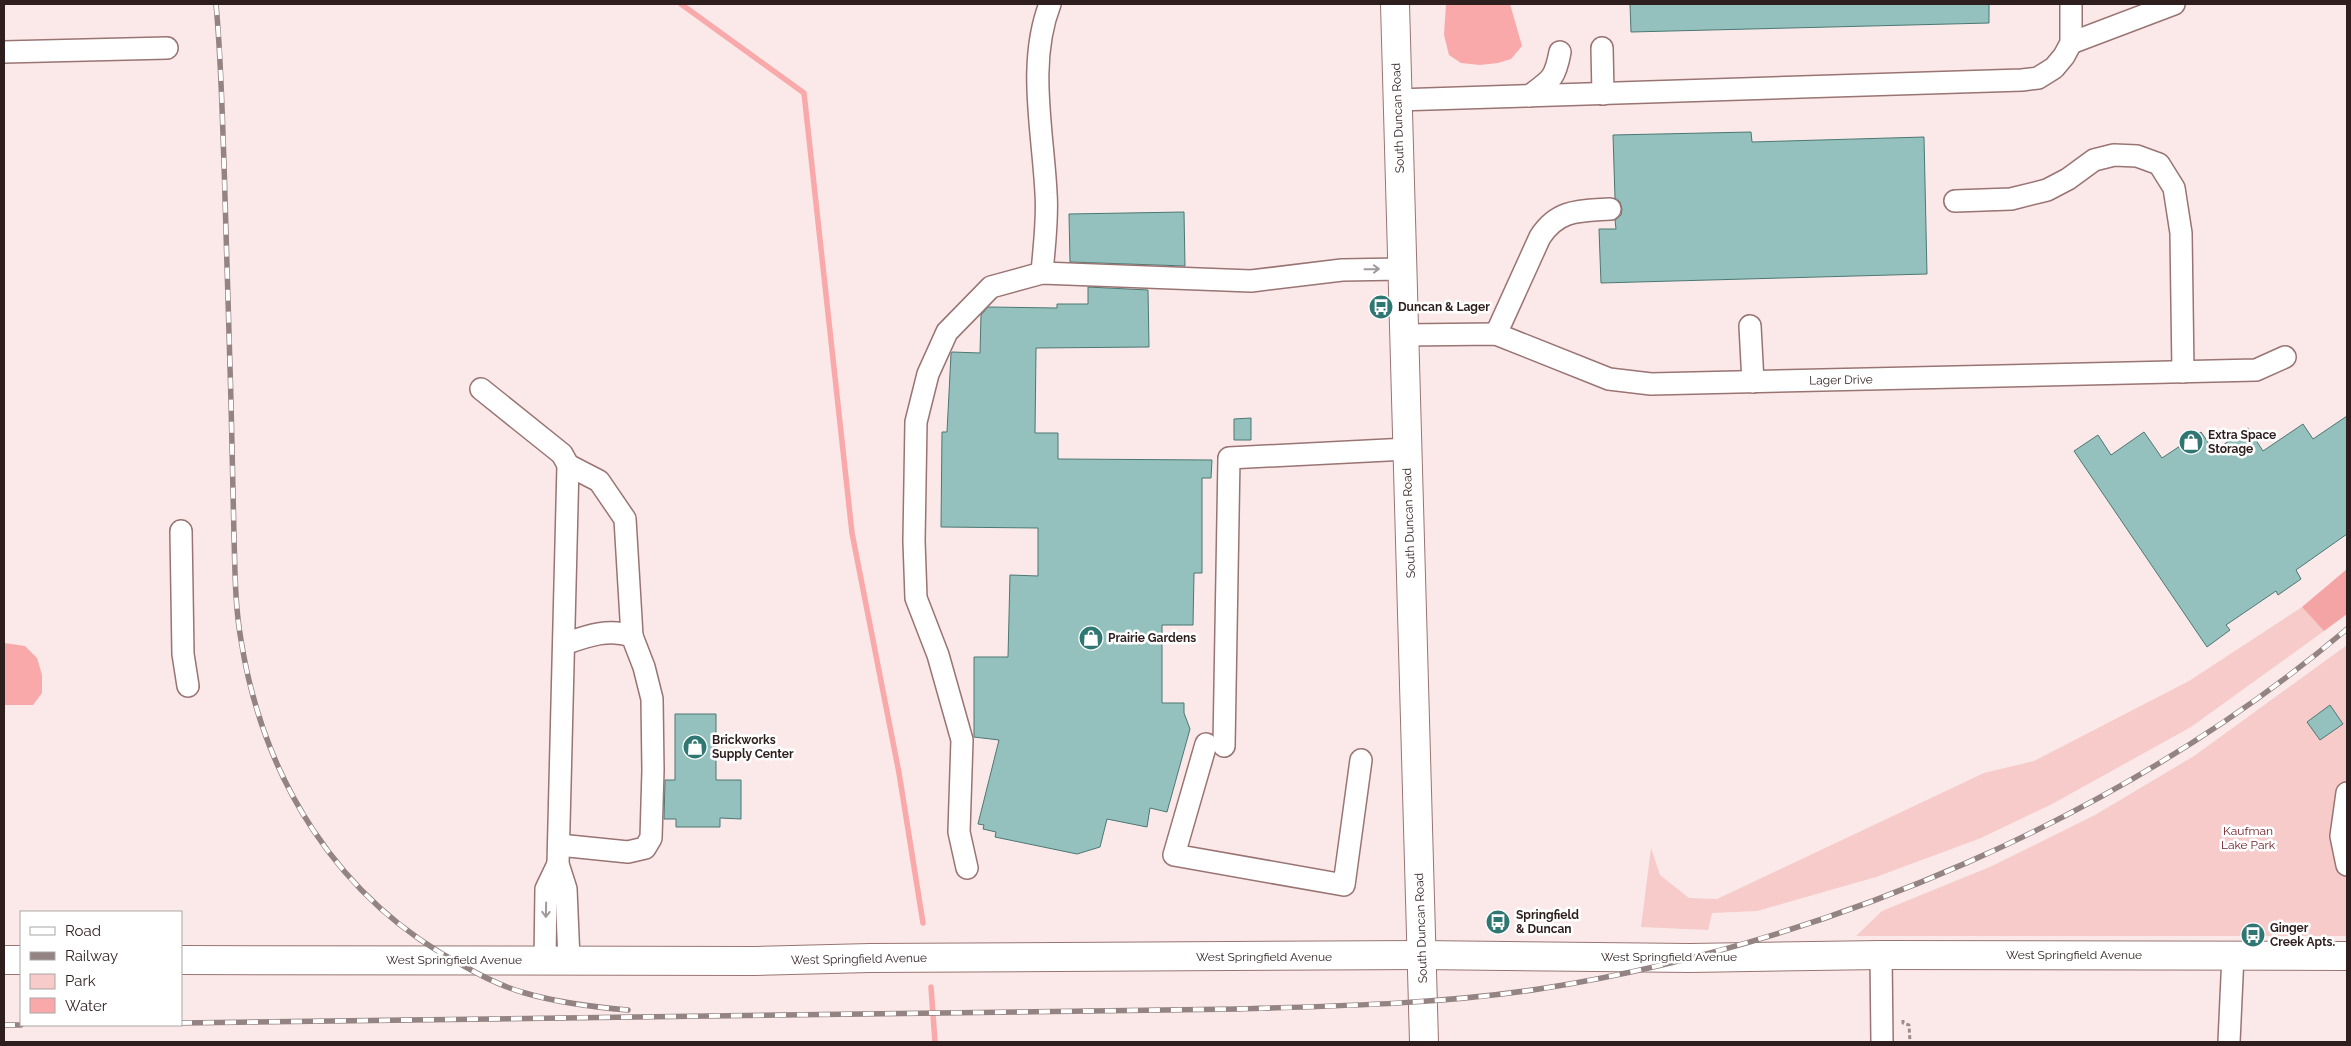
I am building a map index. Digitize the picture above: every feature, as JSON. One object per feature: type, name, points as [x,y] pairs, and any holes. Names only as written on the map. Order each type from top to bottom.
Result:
[{"type":"main road","name":"South Duncan Road","points":[[1395,4],[1424,1042]]},
{"type":"main road","name":"West Springfield Avenue","points":[[182,960],[755,961],[870,958],[1422,955],[1672,958],[1881,955],[2347,956]]},
{"type":"main road","points":[[4,960],[20,960]]},
{"type":"street","points":[[1042,273],[1046,195],[1038,74],[1040,45],[1050,4]]},
{"type":"street","points":[[1397,100],[2038,78],[2054,68],[2071,43],[2071,4]]},
{"type":"street","points":[[2071,43],[2174,4]]},
{"type":"street","points":[[4,52],[167,48]]},
{"type":"street","points":[[1602,48],[1603,94]]},
{"type":"street","points":[[1528,96],[1546,83],[1556,72],[1560,52]]},
{"type":"street","points":[[1956,202],[2011,198],[2047,190],[2068,179],[2094,160],[2114,155],[2137,156],[2159,164],[2174,188],[2181,233],[2183,372]]},
{"type":"street","points":[[1496,334],[1540,237],[1548,224],[1563,215],[1584,211],[1610,210]]},
{"type":"street","points":[[967,868],[959,832],[962,740],[938,655],[916,598],[914,541],[916,422],[928,374],[947,332],[991,287],[1042,273],[1251,281],[1342,270],[1402,269]]},
{"type":"street","points":[[1750,326],[1753,382]]},
{"type":"street","name":"Lager Drive","points":[[1404,335],[1496,334],[1609,379],[1651,384],[2256,370],[2285,357]]},
{"type":"street","points":[[480,389],[562,454],[568,465],[558,854],[566,889],[557,960]]},
{"type":"street","points":[[1361,760],[1344,885],[1174,855],[1215,745],[1229,458],[1407,449]]},
{"type":"street","points":[[558,854],[628,852],[644,848],[651,838],[653,770],[652,699],[644,667],[632,636],[625,519],[599,481],[568,465]]},
{"type":"street","points":[[180,531],[183,654],[188,686]]},
{"type":"street","points":[[564,644],[596,633],[619,631],[632,636]]},
{"type":"street","points":[[2347,793],[2342,836],[2347,866]]},
{"type":"street","points":[[1881,955],[1882,1042]]},
{"type":"street","points":[[2229,1042],[2233,956]]},
{"type":"path","points":[[1903,1016],[1903,1023],[1909,1025],[1910,1042]]},
{"type":"green space","points":[[2302,607],[2324,631],[2191,727],[2052,804],[1981,838],[1876,877],[1757,911],[1712,913],[1708,930],[1641,927],[1651,848],[1660,875],[1689,898],[1717,899],[1984,773],[2034,761],[2189,681]]},
{"type":"green space","name":"Kaufman Lake Park","points":[[2347,645],[2347,936],[1856,936],[1882,911],[1992,866],[2095,815],[2194,756]]},
{"type":"shaded area","points":[[2347,569],[2347,614],[2324,631],[2302,607]]},
{"type":"water","points":[[1446,4],[1510,4],[1522,46],[1511,59],[1498,63],[1480,65],[1461,63],[1449,55],[1444,35]]},
{"type":"water","points":[[4,643],[25,646],[37,658],[42,675],[42,693],[33,705],[4,705]]},
{"type":"building","points":[[1630,4],[1989,4],[1989,23],[1631,32]]},
{"type":"building","points":[[1751,132],[1752,142],[1924,137],[1927,274],[1601,283],[1599,229],[1616,229],[1615,220],[1621,215],[1622,209],[1620,202],[1615,198],[1613,135]]},
{"type":"building","points":[[1184,212],[1185,266],[1070,262],[1069,214]]},
{"type":"building","name":"Prairie Gardens","points":[[1088,287],[1148,290],[1149,347],[1036,348],[1035,433],[1058,433],[1058,459],[1212,460],[1211,478],[1202,478],[1202,573],[1194,573],[1193,625],[1162,625],[1162,703],[1184,703],[1184,713],[1190,729],[1167,812],[1150,808],[1147,827],[1107,819],[1100,847],[1077,854],[995,837],[996,832],[983,829],[984,825],[978,824],[999,740],[974,737],[974,657],[1008,657],[1010,575],[1038,576],[1038,528],[941,527],[942,432],[947,432],[951,354],[952,352],[980,353],[981,315],[988,307],[1057,308],[1057,304],[1088,304]]},
{"type":"building","points":[[2347,416],[2347,534],[2296,570],[2301,579],[2278,595],[2276,591],[2226,625],[2230,630],[2207,647],[2074,451],[2098,435],[2111,455],[2144,432],[2162,458],[2201,432],[2214,451],[2248,428],[2263,451],[2303,424],[2313,439]]},
{"type":"building","points":[[1251,418],[1251,440],[1234,440],[1234,419]]},
{"type":"building","points":[[2330,705],[2343,724],[2320,740],[2307,722]]},
{"type":"building","name":"Brickworks Supply Center","points":[[675,714],[716,714],[716,780],[741,780],[741,819],[720,818],[720,827],[676,827],[676,819],[664,819],[665,780],[675,780]]},
{"type":"waterway","points":[[681,4],[804,93],[852,533],[899,773],[923,923]]},
{"type":"waterway","points":[[931,987],[935,1042]]},
{"type":"railway","points":[[216,4],[224,163],[236,601],[241,640],[252,691],[267,740],[288,786],[313,830],[343,870],[379,907],[419,939],[479,974],[517,991],[563,1002],[628,1010]]},
{"type":"railway","points":[[182,1023],[1239,1009],[1427,1001],[1539,989],[1647,968],[1755,940],[1862,905],[1967,863],[2069,814],[2167,758],[2260,697],[2347,629]]},
{"type":"railway","points":[[4,1025],[20,1025]]},
{"type":"place","name":"Duncan & Lager","points":[[1381,307]]},
{"type":"place","name":"Extra Space Storage","points":[[2191,442]]},
{"type":"place","name":"Prairie Gardens","points":[[1091,638]]},
{"type":"place","name":"Brickworks Supply Center","points":[[695,747]]},
{"type":"place","name":"Springfield & Duncan","points":[[1498,922]]},
{"type":"place","name":"Ginger Creek Apts.","points":[[2253,935]]}]
